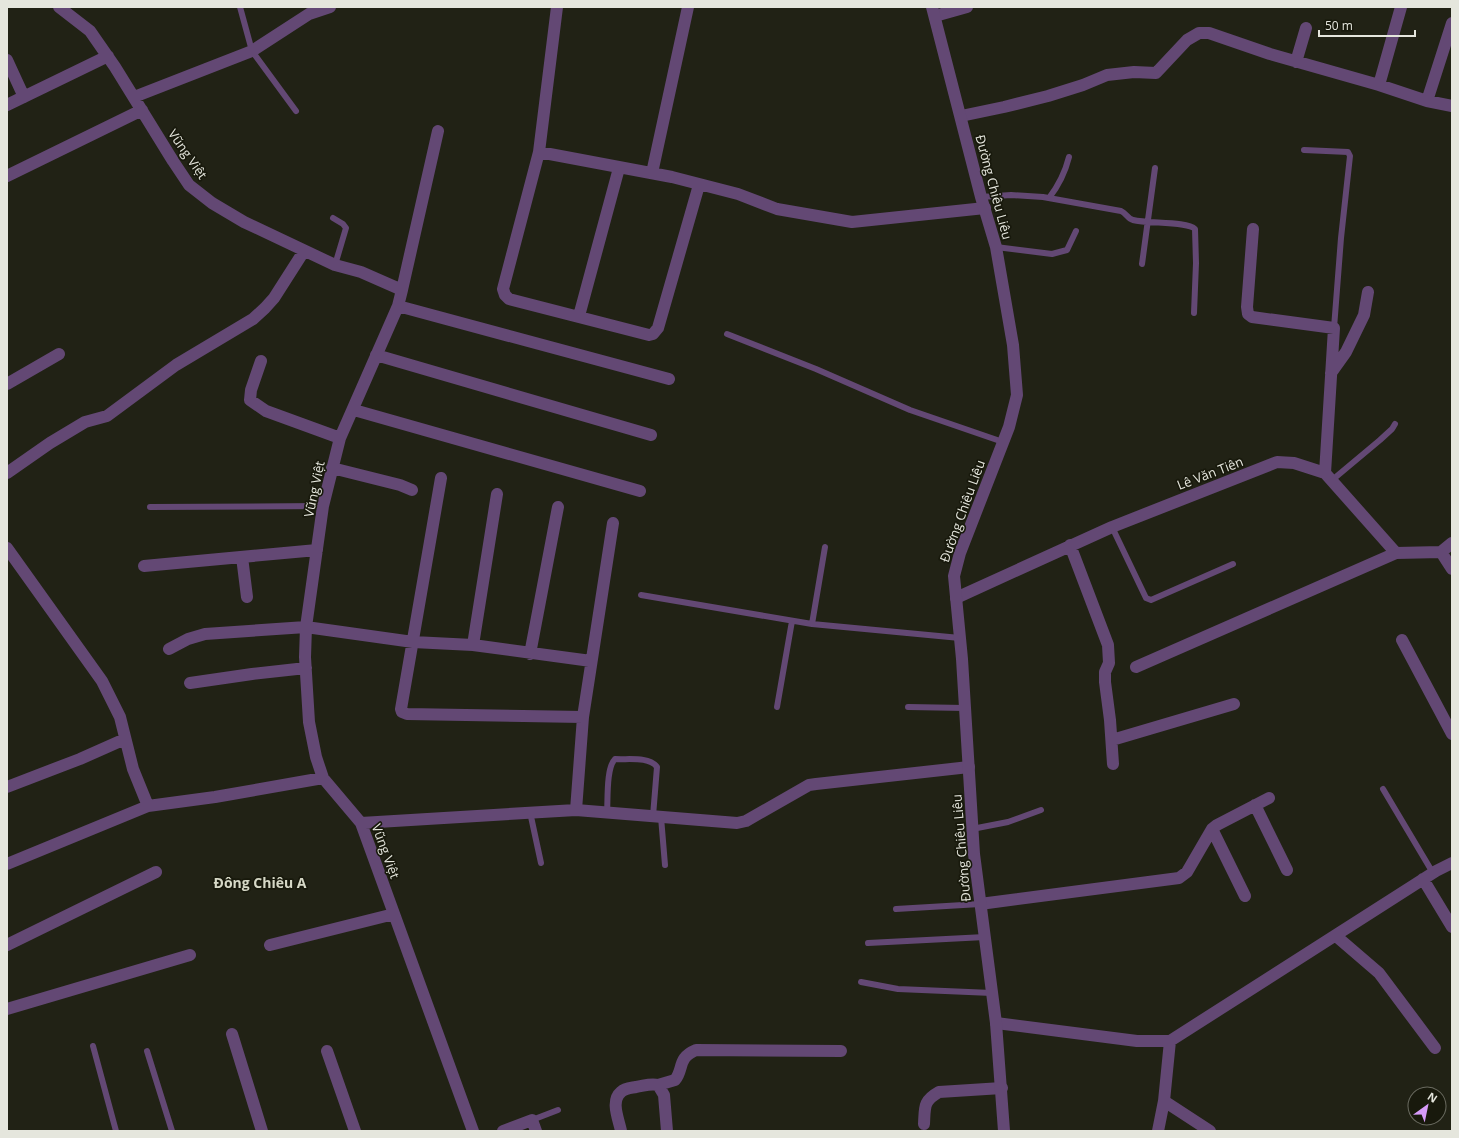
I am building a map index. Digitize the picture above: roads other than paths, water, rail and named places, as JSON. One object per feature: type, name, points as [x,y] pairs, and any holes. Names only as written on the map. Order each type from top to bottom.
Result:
[{"type":"street","name":"Vũng Việt","points":[[59,7],[90,31],[108,56],[189,185],[212,203],[244,222],[335,265],[361,272],[402,290],[398,306],[354,410],[340,438],[323,506],[306,627],[306,668],[309,722],[316,757],[323,778],[361,823],[474,1131]]},
{"type":"street","points":[[134,97],[252,51],[308,14],[330,7]]},
{"type":"street","points":[[557,7],[539,152],[503,289],[505,295],[509,299],[649,335],[653,334],[658,328],[699,185]]},
{"type":"street","points":[[652,173],[688,7]]},
{"type":"street","points":[[934,12],[967,7]]},
{"type":"street","points":[[1380,85],[1400,7]]},
{"type":"street","name":"Đường Chiêu Liêu","points":[[934,12],[983,203],[996,247],[1013,345],[1017,395],[1009,427],[960,553],[954,576],[962,659],[974,854],[996,1023],[1004,1131]]},
{"type":"street","points":[[1427,101],[1452,23]]},
{"type":"street","points":[[1296,62],[1306,28]]},
{"type":"street","points":[[961,116],[1048,96],[1107,75],[1134,72],[1156,73],[1187,40],[1199,33],[1209,33],[1296,62],[1380,85],[1427,101],[1452,106]]},
{"type":"street","points":[[7,105],[108,56]]},
{"type":"street","points":[[7,60],[24,97]]},
{"type":"street","points":[[7,176],[142,110]]},
{"type":"street","points":[[402,290],[438,131]]},
{"type":"street","points":[[539,152],[652,173],[738,194],[777,209],[852,222],[983,203]]},
{"type":"street","points":[[579,316],[619,168]]},
{"type":"street","points":[[1253,229],[1247,308],[1248,314],[1252,317],[1334,328],[1328,477],[1396,553]]},
{"type":"street","points":[[7,473],[50,443],[85,422],[107,416],[176,365],[253,319],[274,298],[304,251]]},
{"type":"street","points":[[1331,373],[1346,352],[1361,322],[1364,315],[1368,292]]},
{"type":"street","points":[[398,306],[669,379]]},
{"type":"street","points":[[7,384],[58,354]]},
{"type":"street","points":[[376,355],[651,435]]},
{"type":"street","points":[[261,361],[251,390],[250,400],[266,410],[340,438]]},
{"type":"street","points":[[354,410],[640,491]]},
{"type":"street","name":"Lê Văn Tiên","points":[[956,598],[1112,527],[1277,462],[1294,463],[1328,477]]},
{"type":"street","points":[[332,468],[400,485],[412,490]]},
{"type":"street","points":[[441,478],[401,709],[402,712],[407,714],[583,717]]},
{"type":"street","points":[[473,646],[496,494]]},
{"type":"street","points":[[530,654],[558,507]]},
{"type":"street","points":[[576,810],[583,717],[612,523]]},
{"type":"street","points":[[1136,667],[1396,553],[1441,552],[1452,543]]},
{"type":"street","points":[[1070,545],[1108,645],[1109,663],[1105,672],[1105,682],[1112,740],[1113,764]]},
{"type":"street","points":[[7,548],[102,681],[120,718],[133,769],[148,806]]},
{"type":"street","points":[[144,566],[317,550]]},
{"type":"street","points":[[1441,552],[1452,569]]},
{"type":"street","points":[[242,557],[247,597]]},
{"type":"street","points":[[169,649],[188,639],[205,634],[306,627],[413,642],[473,646],[591,661]]},
{"type":"street","points":[[1402,640],[1452,734]]},
{"type":"street","points":[[190,683],[306,668]]},
{"type":"street","points":[[1112,740],[1234,704]]},
{"type":"street","points":[[7,787],[80,759],[125,739]]},
{"type":"street","points":[[361,823],[576,810],[737,823],[746,821],[810,785],[968,767]]},
{"type":"street","points":[[7,864],[148,806],[323,778]]},
{"type":"street","points":[[980,904],[1179,878],[1187,872],[1212,829],[1269,798]]},
{"type":"street","points":[[1255,805],[1287,870]]},
{"type":"street","points":[[1212,829],[1245,896]]},
{"type":"street","points":[[996,1023],[1137,1042],[1170,1041],[1428,876],[1452,863]]},
{"type":"street","points":[[7,944],[156,872]]},
{"type":"street","points":[[1428,876],[1452,927]]},
{"type":"street","points":[[270,945],[394,914]]},
{"type":"street","points":[[1336,936],[1379,973],[1435,1048]]},
{"type":"street","points":[[7,1009],[190,955]]},
{"type":"street","points":[[232,1034],[262,1131]]},
{"type":"street","points":[[1158,1131],[1164,1101],[1170,1041]]},
{"type":"street","points":[[621,1131],[615,1104],[617,1097],[621,1092],[626,1089],[652,1084],[658,1085],[675,1080],[681,1064],[687,1056],[696,1050],[841,1050]]},
{"type":"street","points":[[327,1051],[355,1131]]},
{"type":"street","points":[[658,1085],[664,1094],[667,1131]]},
{"type":"street","points":[[924,1124],[926,1104],[930,1097],[939,1092],[1002,1088]]},
{"type":"street","points":[[1164,1101],[1210,1131]]},
{"type":"street","points":[[503,1131],[534,1125]]},
{"type":"lane","points":[[240,7],[252,51],[296,111]]},
{"type":"lane","points":[[1304,150],[1348,152],[1350,156],[1341,238],[1334,328]]},
{"type":"lane","points":[[1049,198],[1058,186],[1066,171],[1069,157]]},
{"type":"lane","points":[[1142,264],[1155,168]]},
{"type":"lane","points":[[983,203],[1011,195],[1049,198],[1125,213],[1132,220],[1190,226],[1195,229],[1196,263],[1194,313]]},
{"type":"lane","points":[[333,218],[346,228],[335,265]]},
{"type":"lane","points":[[996,247],[1052,254],[1067,250],[1076,231]]},
{"type":"lane","points":[[726,334],[816,368],[910,410],[1003,442]]},
{"type":"lane","points":[[1328,477],[1380,440],[1392,429],[1395,424]]},
{"type":"lane","points":[[150,507],[323,506]]},
{"type":"lane","points":[[1112,527],[1146,598],[1151,600],[1232,564]]},
{"type":"lane","points":[[812,624],[825,547]]},
{"type":"lane","points":[[641,595],[812,624],[960,638]]},
{"type":"lane","points":[[777,707],[792,621]]},
{"type":"lane","points":[[908,707],[965,708]]},
{"type":"lane","points":[[607,813],[610,769],[613,761],[615,759],[647,760],[655,764],[657,767],[657,817],[665,865]]},
{"type":"lane","points":[[1383,789],[1428,876]]},
{"type":"lane","points":[[972,829],[1008,822],[1040,810]]},
{"type":"lane","points":[[530,812],[541,863]]},
{"type":"lane","points":[[896,910],[980,904]]},
{"type":"lane","points":[[868,943],[985,937]]},
{"type":"lane","points":[[861,982],[898,989],[992,993]]},
{"type":"lane","points":[[93,1046],[116,1131]]},
{"type":"lane","points":[[147,1051],[172,1131]]},
{"type":"lane","points":[[534,1125],[558,1110]]},
{"type":"district","name":"Đông Chiêu A","points":[[260,882]]}]
